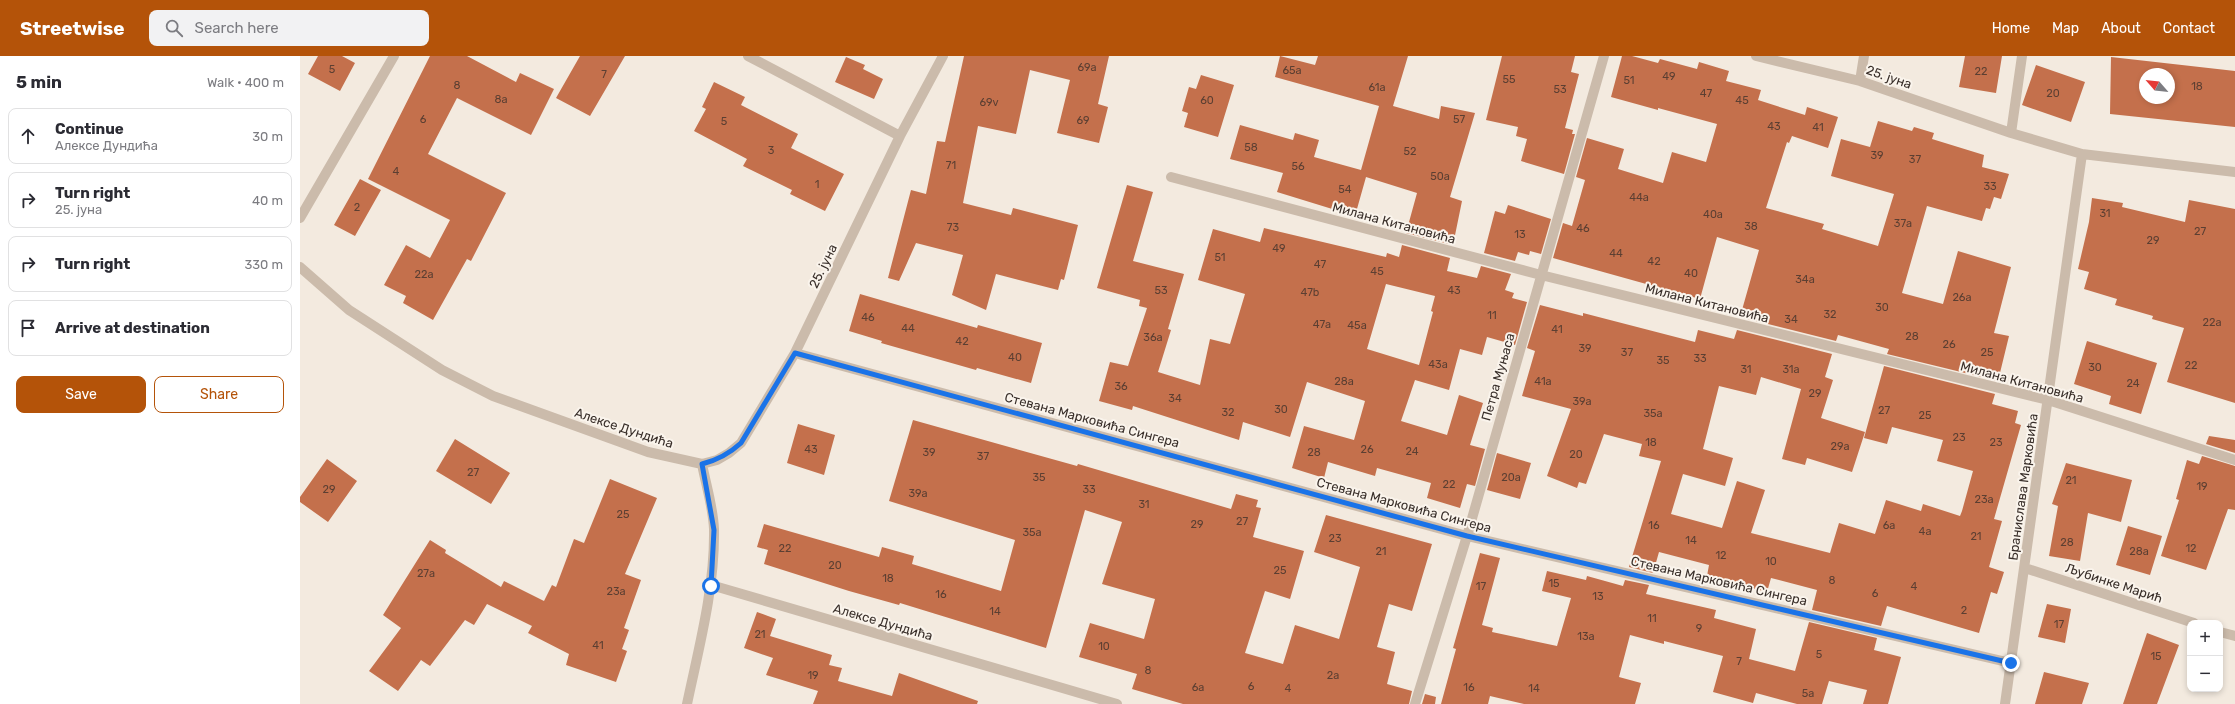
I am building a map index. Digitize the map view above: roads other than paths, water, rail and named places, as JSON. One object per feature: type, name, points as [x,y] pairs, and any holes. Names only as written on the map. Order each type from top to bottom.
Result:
[{"type":"street","points":[[300,218],[394,56]]},
{"type":"street","points":[[748,56],[900,136]]},
{"type":"street","name":"25. јуна","points":[[702,464],[716,460],[730,453],[741,443],[795,353],[900,136],[943,56]]},
{"type":"street","name":"Петра Муњаса","points":[[1415,704],[1467,536],[1540,275],[1604,56]]},
{"type":"street","name":"25. јуна","points":[[1756,56],[1860,81],[2011,133],[2082,154],[2235,172]]},
{"type":"street","points":[[1860,81],[1864,56]]},
{"type":"street","points":[[2011,133],[2022,56]]},
{"type":"street","name":"Бранислава Марковића","points":[[2005,704],[2082,154]]},
{"type":"street","name":"Милана Китановића","points":[[1171,178],[1540,275],[2048,400],[2235,460]]},
{"type":"street","name":"Алексе Дундића","points":[[300,267],[349,310],[442,370],[493,396],[648,452],[702,464]]},
{"type":"street","name":"Стевана Марковића Сингера","points":[[795,353],[1467,536],[2011,663]]},
{"type":"street","points":[[688,704],[711,586],[714,530],[702,464]]},
{"type":"street","name":"Љубинке Марић","points":[[2025,568],[2187,621]]},
{"type":"street","name":"Алексе Дундића","points":[[711,586],[1117,704]]},
{"type":"street","points":[[2223,633],[2235,636]]}]
